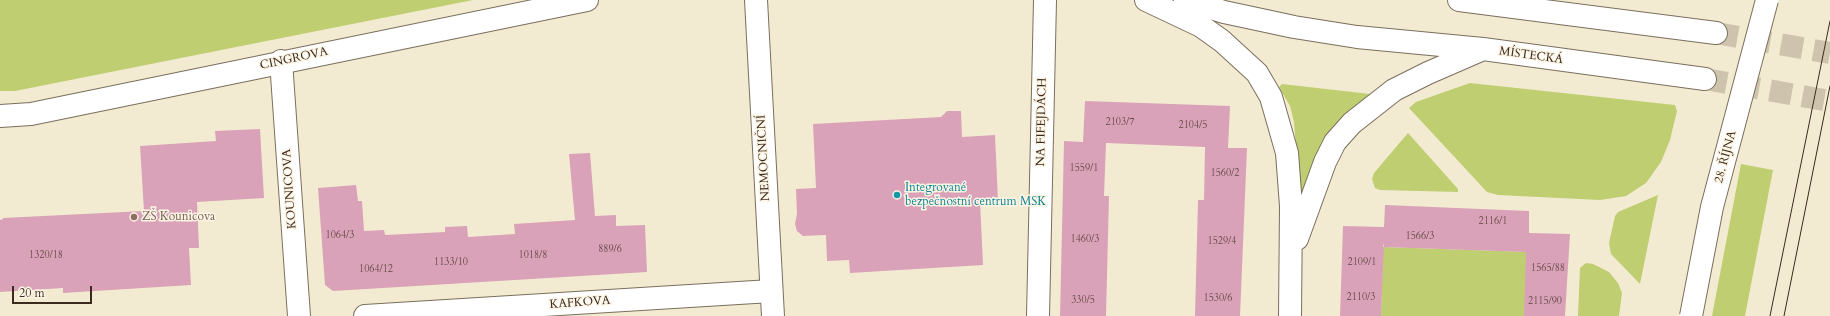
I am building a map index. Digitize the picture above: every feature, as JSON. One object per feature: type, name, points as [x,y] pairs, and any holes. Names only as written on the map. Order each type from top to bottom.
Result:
[{"type":"main road","name":"CINGROVA","points":[[0,116],[31,114],[281,61],[588,0]]},
{"type":"main road","name":"NEMOCNIČNÍ","points":[[756,0],[773,316]]},
{"type":"main road","name":"NA FIFEJDÁCH","points":[[1038,316],[1045,0]]},
{"type":"main road","points":[[1146,0],[1201,26],[1222,40],[1257,73],[1265,85],[1276,109],[1287,153],[1291,206],[1290,316]]},
{"type":"main road","name":"MÍSTECKÁ","points":[[1185,0],[1224,12],[1294,27],[1357,37],[1483,49],[1705,79]]},
{"type":"main road","points":[[1459,0],[1708,32],[1550,0]]},
{"type":"main road","name":"28. ŘÍJNA","points":[[1691,316],[1712,207],[1767,0]]},
{"type":"main road","points":[[1290,260],[1325,162],[1335,142],[1346,129],[1368,109],[1394,90],[1428,73],[1483,49]]},
{"type":"main road","name":"KOUNICOVA","points":[[281,61],[299,316]]},
{"type":"main road","name":"KAFKOVA","points":[[365,316],[771,291]]},
{"type":"green space","points":[[0,0],[473,0],[15,91],[0,91]]},
{"type":"green space","points":[[1470,83],[1675,105],[1677,111],[1670,140],[1661,162],[1646,183],[1626,196],[1600,200],[1498,195],[1487,192],[1409,108],[1416,102]]},
{"type":"green space","points":[[1282,84],[1370,94],[1316,160],[1302,191],[1300,192],[1294,122],[1290,106],[1279,87]]},
{"type":"green space","points":[[1408,133],[1458,189],[1458,192],[1380,190],[1375,188],[1372,179],[1374,173]]},
{"type":"green space","points":[[1741,164],[1773,170],[1745,316],[1712,316]]},
{"type":"green space","points":[[1658,195],[1640,284],[1611,254],[1609,243],[1615,216],[1618,212]]},
{"type":"green space","points":[[1383,247],[1528,252],[1525,316],[1381,316]]},
{"type":"green space","points":[[1586,263],[1593,264],[1609,272],[1618,283],[1622,293],[1619,316],[1578,316],[1580,268]]},
{"type":"building","points":[[1085,101],[1230,106],[1228,148],[1247,148],[1240,316],[1195,316],[1198,200],[1204,200],[1205,147],[1106,143],[1104,196],[1109,196],[1106,316],[1060,316],[1064,141],[1083,142]]},
{"type":"building","name":"Integrované bezpečnostní centrum MSK","points":[[947,111],[961,111],[962,137],[995,135],[998,200],[980,201],[983,265],[850,273],[849,260],[827,261],[826,235],[803,236],[797,231],[795,224],[797,214],[796,189],[816,188],[813,124],[941,117]]},
{"type":"building","points":[[260,129],[264,198],[197,202],[199,248],[189,248],[191,285],[63,293],[63,288],[0,292],[0,220],[3,218],[144,211],[140,146],[216,141],[215,131]]},
{"type":"building","points":[[590,153],[595,216],[616,215],[616,226],[645,225],[647,272],[333,291],[325,285],[318,188],[356,185],[358,201],[362,201],[364,231],[384,230],[385,235],[445,232],[445,227],[467,226],[468,237],[515,234],[514,224],[575,220],[569,154]]},
{"type":"building","points":[[1385,205],[1529,211],[1529,233],[1570,234],[1565,316],[1524,316],[1526,252],[1384,247],[1381,316],[1340,316],[1343,226],[1384,227]]},
{"type":"tunnel","points":[[1716,33],[1830,53]]},
{"type":"tunnel","points":[[1705,79],[1830,101]]},
{"type":"tram line","points":[[1770,316],[1830,21]]},
{"type":"tram line","points":[[1784,316],[1830,86]]},
{"type":"place","name":"Integrované bezpečnostní centrum MSK","points":[[897,195]]},
{"type":"place","name":"ZŠ Kounicova","points":[[134,217]]}]
